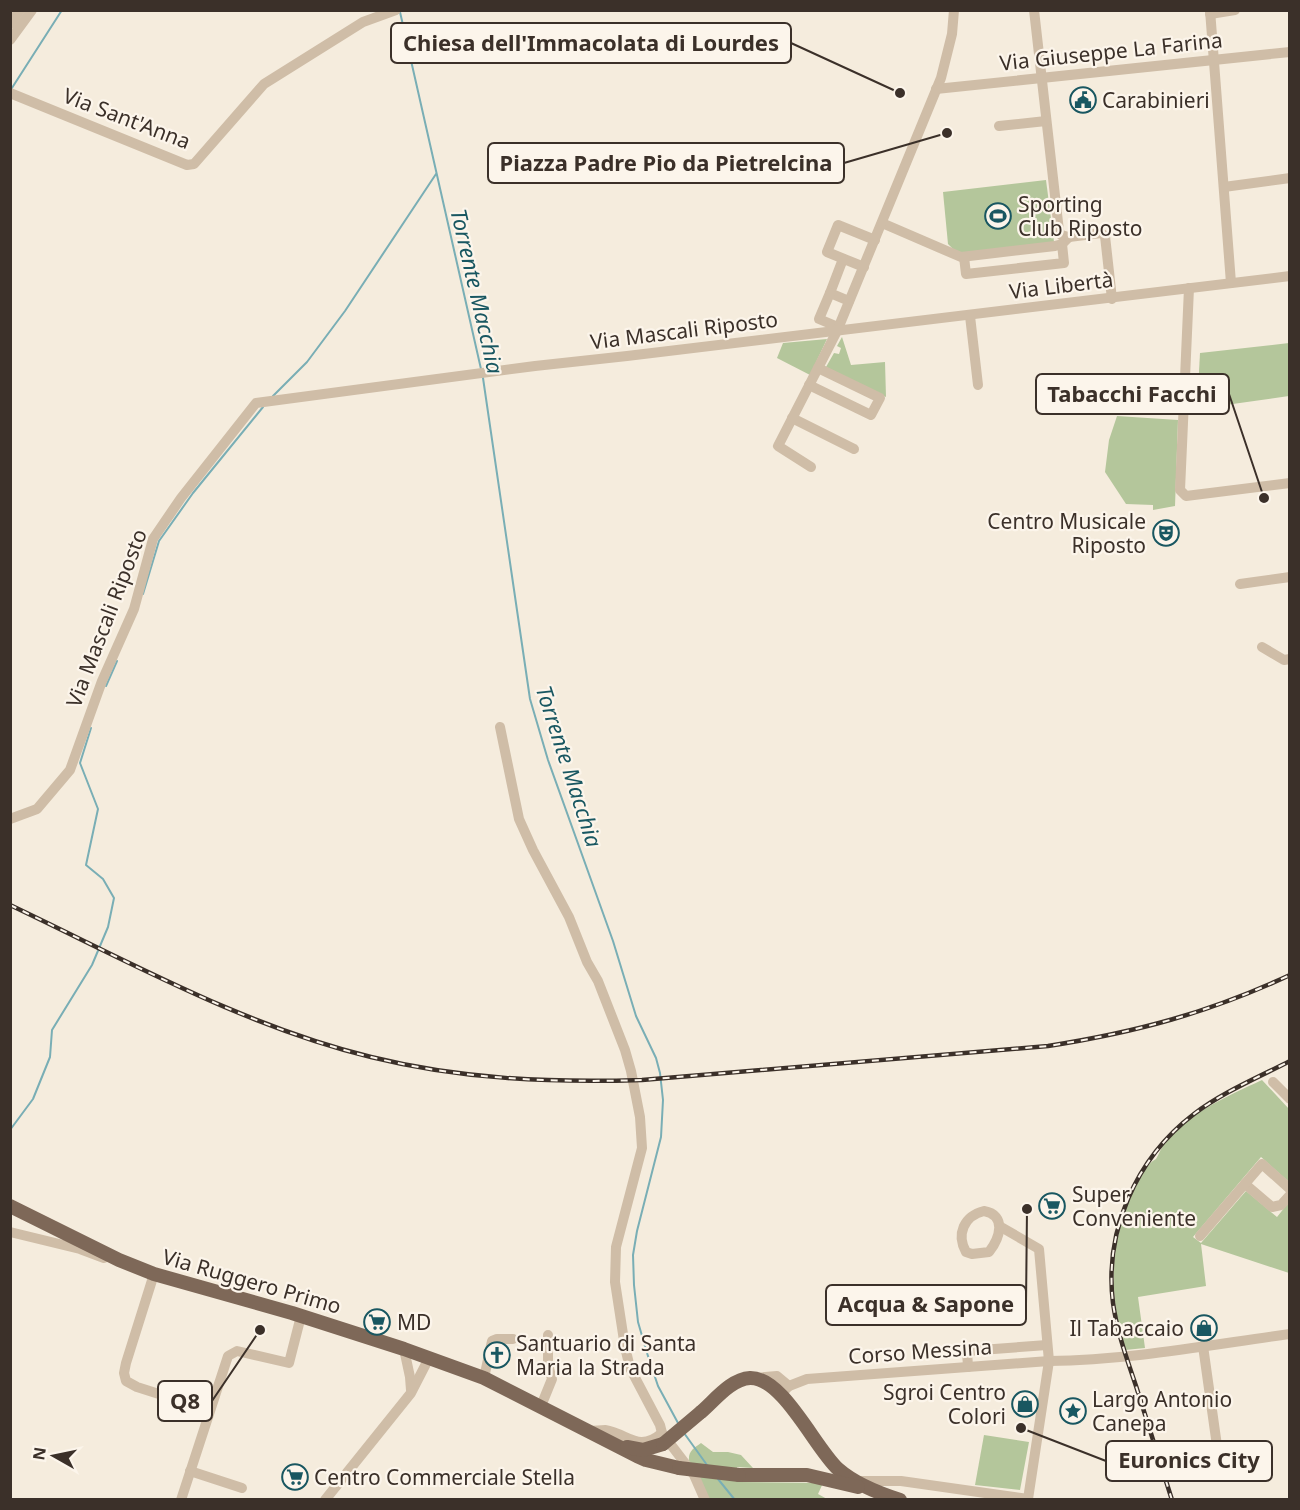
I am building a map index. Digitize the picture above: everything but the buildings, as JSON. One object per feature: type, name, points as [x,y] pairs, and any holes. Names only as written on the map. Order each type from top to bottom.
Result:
[{"type":"main road","name":"Via Ruggero Primo","points":[[10,1206],[119,1260],[154,1274],[301,1316],[484,1378],[617,1444]]},
{"type":"main road","points":[[617,1444],[643,1450],[701,1412],[730,1386],[751,1378],[785,1390],[797,1414],[833,1464],[856,1481],[880,1493]]},
{"type":"main road","points":[[662,1438],[657,1455],[673,1466]]},
{"type":"main road","points":[[617,1444],[646,1460],[739,1475],[830,1474],[834,1469],[833,1464]]},
{"type":"main road","points":[[807,1475],[900,1500]]},
{"type":"street","points":[[10,24],[20,10]]},
{"type":"street","points":[[10,40],[32,10]]},
{"type":"street","points":[[811,467],[778,446],[838,329],[882,223],[936,89],[947,56],[954,10]]},
{"type":"street","points":[[964,256],[966,273],[1064,263],[1065,240],[1059,231],[1034,10]]},
{"type":"street","points":[[1231,284],[1210,12],[1235,10]]},
{"type":"street","name":"Via Sant'Anna","points":[[11,93],[187,165],[194,164],[264,84],[363,21],[395,11]]},
{"type":"street","name":"Via Giuseppe La Farina","points":[[936,89],[1290,52]]},
{"type":"street","points":[[999,126],[1046,121]]},
{"type":"street","points":[[1224,187],[1290,178]]},
{"type":"street","points":[[882,223],[964,256],[1054,246],[1065,240],[1101,233],[1105,236],[1112,299]]},
{"type":"street","points":[[864,267],[827,252],[837,225],[874,240]]},
{"type":"street","points":[[838,329],[819,319],[843,259]]},
{"type":"street","name":"Via Libertà","points":[[838,329],[970,316],[1290,276]]},
{"type":"street","points":[[1189,288],[1180,490],[1186,496],[1290,483]]},
{"type":"street","points":[[830,293],[849,301]]},
{"type":"street","points":[[970,316],[978,385]]},
{"type":"street","name":"Via Mascali Riposto","points":[[10,819],[37,809],[70,770],[102,681],[134,609],[153,539],[181,498],[256,403],[838,329]]},
{"type":"street","points":[[809,385],[871,415],[880,398],[818,368]]},
{"type":"street","points":[[792,418],[854,449]]},
{"type":"street","points":[[1240,584],[1290,578]]},
{"type":"street","points":[[1262,647],[1284,660],[1290,660]]},
{"type":"street","points":[[500,727],[519,819],[569,917],[625,1050],[631,1071],[643,1136],[642,1148],[616,1247],[615,1282],[630,1368],[660,1425],[662,1438],[694,1475],[705,1500]]},
{"type":"street","points":[[1274,1082],[1290,1099]]},
{"type":"street","points":[[1200,1236],[1262,1164],[1290,1189]]},
{"type":"street","points":[[1245,1184],[1272,1207],[1281,1205],[1290,1195]]},
{"type":"street","points":[[856,1481],[901,1481],[1028,1499],[1052,1361],[1047,1345],[1039,1249],[1000,1227]]},
{"type":"street","points":[[10,1232],[80,1249],[101,1258],[119,1260]]},
{"type":"street","points":[[154,1274],[126,1363],[124,1373],[126,1381],[137,1387],[209,1410]]},
{"type":"street","points":[[181,1500],[228,1356],[237,1351],[289,1363],[301,1316]]},
{"type":"street","name":"Corso Messina","points":[[785,1390],[807,1379],[1052,1361],[1126,1358],[1290,1334]]},
{"type":"street","points":[[541,1406],[552,1379],[548,1365],[548,1335]]},
{"type":"street","points":[[484,1378],[492,1341],[513,1339]]},
{"type":"street","points":[[968,1367],[967,1351],[1047,1345]]},
{"type":"street","points":[[1203,1346],[1219,1460]]},
{"type":"street","points":[[404,1349],[411,1393]]},
{"type":"street","points":[[326,1500],[411,1393],[429,1358]]},
{"type":"street","points":[[591,1431],[605,1430],[639,1442],[650,1442],[662,1438]]},
{"type":"street","points":[[190,1471],[242,1488]]},
{"type":"green space","name":"Sporting Club Riposto","points":[[1046,180],[1054,242],[961,253],[948,244],[943,192]]},
{"type":"green space","points":[[842,337],[851,365],[885,362],[886,397],[826,367],[834,353],[839,354],[841,348],[837,346]]},
{"type":"green space","points":[[827,339],[810,375],[777,358],[783,343]]},
{"type":"green space","points":[[1289,343],[1289,396],[1197,409],[1200,353]]},
{"type":"green space","points":[[1117,416],[1178,420],[1175,506],[1153,510],[1153,505],[1126,504],[1105,472],[1109,440]]},
{"type":"green space","points":[[1262,1080],[1289,1109],[1289,1182],[1261,1157],[1193,1237],[1201,1243],[1246,1191],[1277,1217],[1289,1202],[1289,1273],[1201,1244],[1206,1286],[1138,1297],[1145,1348],[1125,1350],[1116,1308],[1114,1266],[1121,1224],[1137,1184],[1163,1146],[1184,1124],[1208,1107]]},
{"type":"green space","points":[[984,1435],[1029,1442],[1020,1490],[975,1485]]},
{"type":"green space","points":[[701,1443],[713,1452],[741,1455],[753,1468],[737,1467],[740,1482],[823,1483],[818,1494],[827,1499],[707,1499],[689,1461],[691,1452]]},
{"type":"waterway","points":[[10,91],[62,10]]},
{"type":"waterway","name":"Torrente Macchia","points":[[400,12],[481,369]]},
{"type":"waterway","points":[[273,396],[307,362],[345,311],[436,174]]},
{"type":"waterway","name":"Torrente Macchia","points":[[483,378],[530,699],[548,760],[613,941],[636,1016],[656,1058],[660,1073],[663,1100],[661,1137],[637,1231],[633,1255],[634,1285],[638,1322],[647,1353],[658,1386],[678,1423]]},
{"type":"waterway","points":[[143,594],[159,541],[193,493],[263,407]]},
{"type":"waterway","points":[[106,686],[117,661]]},
{"type":"waterway","points":[[10,1130],[33,1099],[50,1057],[52,1030],[92,965],[108,927],[114,898],[103,879],[86,865],[98,809],[80,763],[91,728]]},
{"type":"waterway","name":"Torrente Macchia","points":[[684,1433],[707,1465]]},
{"type":"waterway","name":"Torrente Macchia","points":[[718,1479],[735,1500]]},
{"type":"railway","points":[[10,905],[143,970],[232,1010],[324,1044],[371,1057],[438,1070],[539,1080],[642,1080],[1048,1046],[1172,1020],[1230,1000],[1290,975]]},
{"type":"railway","points":[[1172,1500],[1115,1314],[1112,1276],[1119,1223],[1128,1198],[1141,1174],[1173,1132],[1194,1114],[1217,1099],[1290,1061]]},
{"type":"place","name":"Chiesa dell'Immacolata di Lourdes","points":[[900,93]]},
{"type":"place","name":"Carabinieri","points":[[1083,100]]},
{"type":"place","name":"Piazza Padre Pio da Pietrelcina","points":[[947,133]]},
{"type":"place","name":"Sporting Club Riposto","points":[[998,216]]},
{"type":"place","name":"Tabacchi Facchi","points":[[1264,498]]},
{"type":"place","name":"Centro Musicale Riposto","points":[[1166,533]]},
{"type":"place","name":"Super Conveniente","points":[[1052,1206]]},
{"type":"place","name":"Acqua & Sapone","points":[[1027,1209]]},
{"type":"place","name":"MD","points":[[377,1322]]},
{"type":"place","name":"Il Tabaccaio","points":[[1204,1328]]},
{"type":"place","name":"Q8","points":[[260,1330]]},
{"type":"place","name":"Santuario di Santa Maria la Strada","points":[[497,1355]]},
{"type":"place","name":"Sgroi Centro Colori","points":[[1025,1404]]},
{"type":"place","name":"Largo Antonio Canepa","points":[[1073,1411]]},
{"type":"place","name":"Euronics City","points":[[1021,1428]]},
{"type":"place","name":"Centro Commerciale Stella","points":[[295,1477]]}]
